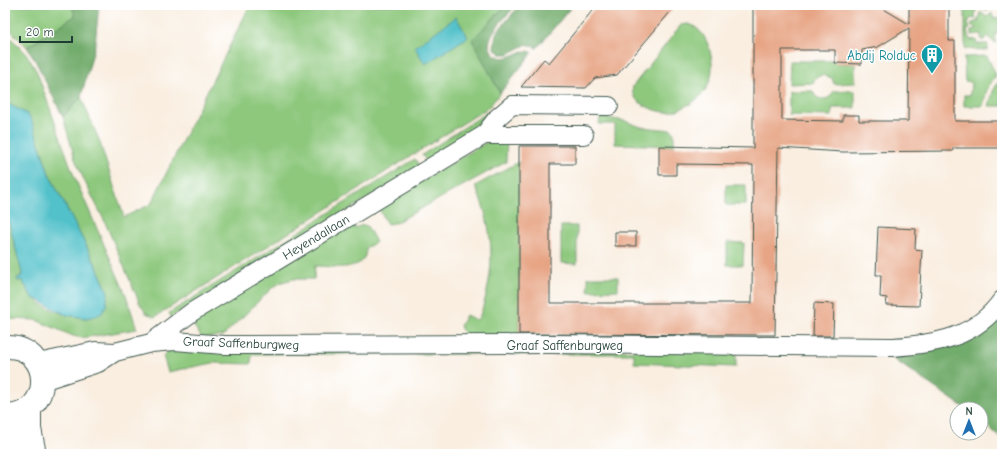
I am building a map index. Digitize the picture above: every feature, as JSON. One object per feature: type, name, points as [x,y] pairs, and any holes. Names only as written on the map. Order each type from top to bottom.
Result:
[{"type":"main road","points":[[7,342],[26,352],[40,372],[43,386],[38,399],[30,409],[18,414],[6,416],[21,454]]},
{"type":"main road","points":[[30,409],[30,429],[35,454]]},
{"type":"street","name":"Heyendallaan","points":[[151,342],[192,312],[484,135],[498,116],[512,106],[609,106]]},
{"type":"street","points":[[484,135],[584,135]]},
{"type":"street","name":"Graaf Saffenburgweg","points":[[40,372],[98,362],[115,352],[151,342],[175,341],[224,345],[557,344],[893,347],[926,345],[962,334],[988,317],[1002,300]]},
{"type":"green space","points":[[5,5],[72,5],[75,16],[27,47],[5,25]]},
{"type":"green space","points":[[72,5],[99,5],[95,45],[81,97],[63,117],[27,47],[75,16]]},
{"type":"green space","points":[[250,5],[506,5],[473,40],[500,93],[489,107],[155,317],[146,313],[140,304],[104,220],[75,159],[63,117],[81,97],[99,140],[124,217],[151,204]]},
{"type":"green space","points":[[506,5],[516,5],[496,28],[492,35],[490,48],[494,54],[504,58],[523,51],[523,53],[529,51],[532,53],[500,93],[472,40]]},
{"type":"green space","points":[[520,5],[573,5],[537,48],[527,44],[508,54],[500,54],[494,48],[496,33]]},
{"type":"green space","points":[[965,5],[995,5],[994,8],[986,10],[979,7],[976,9],[975,19],[971,18],[968,23],[970,29],[967,30],[969,39],[976,40],[977,44],[988,44],[987,50],[965,49]]},
{"type":"green space","points":[[980,12],[987,17],[992,13],[993,18],[1002,18],[1002,22],[996,27],[1001,31],[1000,33],[995,34],[996,43],[988,36],[984,40],[981,40],[981,34],[971,35],[971,31],[976,30],[976,28],[971,25],[972,23],[979,21],[977,20],[980,18]]},
{"type":"green space","points":[[688,24],[696,28],[702,34],[710,51],[712,68],[706,89],[688,105],[672,111],[662,112],[650,108],[638,101],[633,92],[633,86],[681,25]]},
{"type":"green space","points":[[5,32],[26,53],[37,72],[74,176],[126,295],[137,329],[82,338],[73,336],[36,320],[7,319],[5,311],[5,207],[22,273],[18,281],[22,280],[31,296],[37,301],[57,312],[86,318],[108,292],[97,267],[49,174],[31,119],[27,114],[5,102]]},
{"type":"green space","points":[[987,56],[996,75],[987,89],[983,106],[964,106],[964,95],[970,95],[971,82],[965,81],[964,57]]},
{"type":"green space","points":[[790,61],[835,61],[836,63],[855,64],[855,83],[834,84],[832,78],[822,75],[815,78],[813,83],[789,84]]},
{"type":"green space","points":[[1000,79],[1002,80],[1002,106],[989,106],[993,91]]},
{"type":"green space","points":[[789,91],[813,91],[817,97],[822,99],[830,97],[834,91],[855,91],[855,108],[832,108],[832,116],[789,115]]},
{"type":"green space","points":[[489,111],[486,127],[427,162],[422,155]]},
{"type":"green space","points":[[600,117],[625,121],[641,127],[672,130],[674,134],[674,146],[615,144],[615,124],[599,124]]},
{"type":"green space","points":[[492,139],[507,139],[506,162],[395,223],[387,224],[378,207]]},
{"type":"green space","points":[[415,159],[420,167],[171,317],[169,313]]},
{"type":"green space","points":[[519,162],[519,337],[466,339],[460,326],[466,315],[476,320],[479,318],[485,301],[488,285],[491,251],[490,235],[486,218],[482,202],[475,186]]},
{"type":"green space","points":[[726,185],[746,185],[746,205],[726,205]]},
{"type":"green space","points":[[351,221],[355,228],[363,225],[367,226],[376,242],[366,248],[365,256],[361,262],[347,267],[315,266],[314,279],[293,279],[282,282],[272,288],[223,336],[202,338],[194,326],[198,312]]},
{"type":"green space","points":[[561,226],[577,226],[577,264],[561,263]]},
{"type":"green space","points":[[727,242],[744,243],[743,265],[727,265]]},
{"type":"green space","points":[[588,277],[618,277],[618,290],[588,291]]},
{"type":"green space","points":[[1002,307],[1002,439],[989,427],[989,401],[954,401],[883,352],[957,341],[963,345],[972,340],[972,334]]},
{"type":"green space","points":[[182,348],[736,351],[736,367],[634,363],[634,354],[252,354],[251,364],[213,363],[168,372],[163,356],[167,351]]},
{"type":"water","points":[[456,17],[468,37],[425,64],[415,47]]},
{"type":"water","points":[[5,102],[27,114],[31,119],[49,174],[97,267],[108,292],[106,306],[102,313],[96,316],[86,318],[66,315],[32,297],[22,280],[18,281],[17,278],[21,277],[22,273],[5,207]]},
{"type":"building","points":[[597,5],[676,5],[617,75],[595,78],[586,88],[521,87],[544,59],[549,63]]},
{"type":"building","points":[[753,5],[877,5],[909,24],[909,5],[949,5],[949,41],[955,41],[955,121],[1002,121],[1002,148],[953,148],[953,151],[843,152],[778,148],[775,335],[519,334],[519,146],[575,146],[575,164],[550,164],[550,303],[752,303],[753,165],[676,164],[676,175],[659,175],[659,146],[753,148]],"holes":[[[909,28],[908,121],[859,121],[859,115],[843,115],[843,121],[782,120],[782,50],[835,50],[835,63],[862,64],[862,50],[878,47]]]},
{"type":"building","points":[[878,227],[916,229],[915,249],[922,250],[919,306],[886,305],[887,298],[880,297],[881,275],[876,275]]},
{"type":"building","points":[[615,232],[636,232],[636,246],[615,246]]},
{"type":"building","points":[[814,303],[834,304],[833,336],[813,336]]},
{"type":"place","name":"Abdij Rolduc","points":[[932,74]]}]
